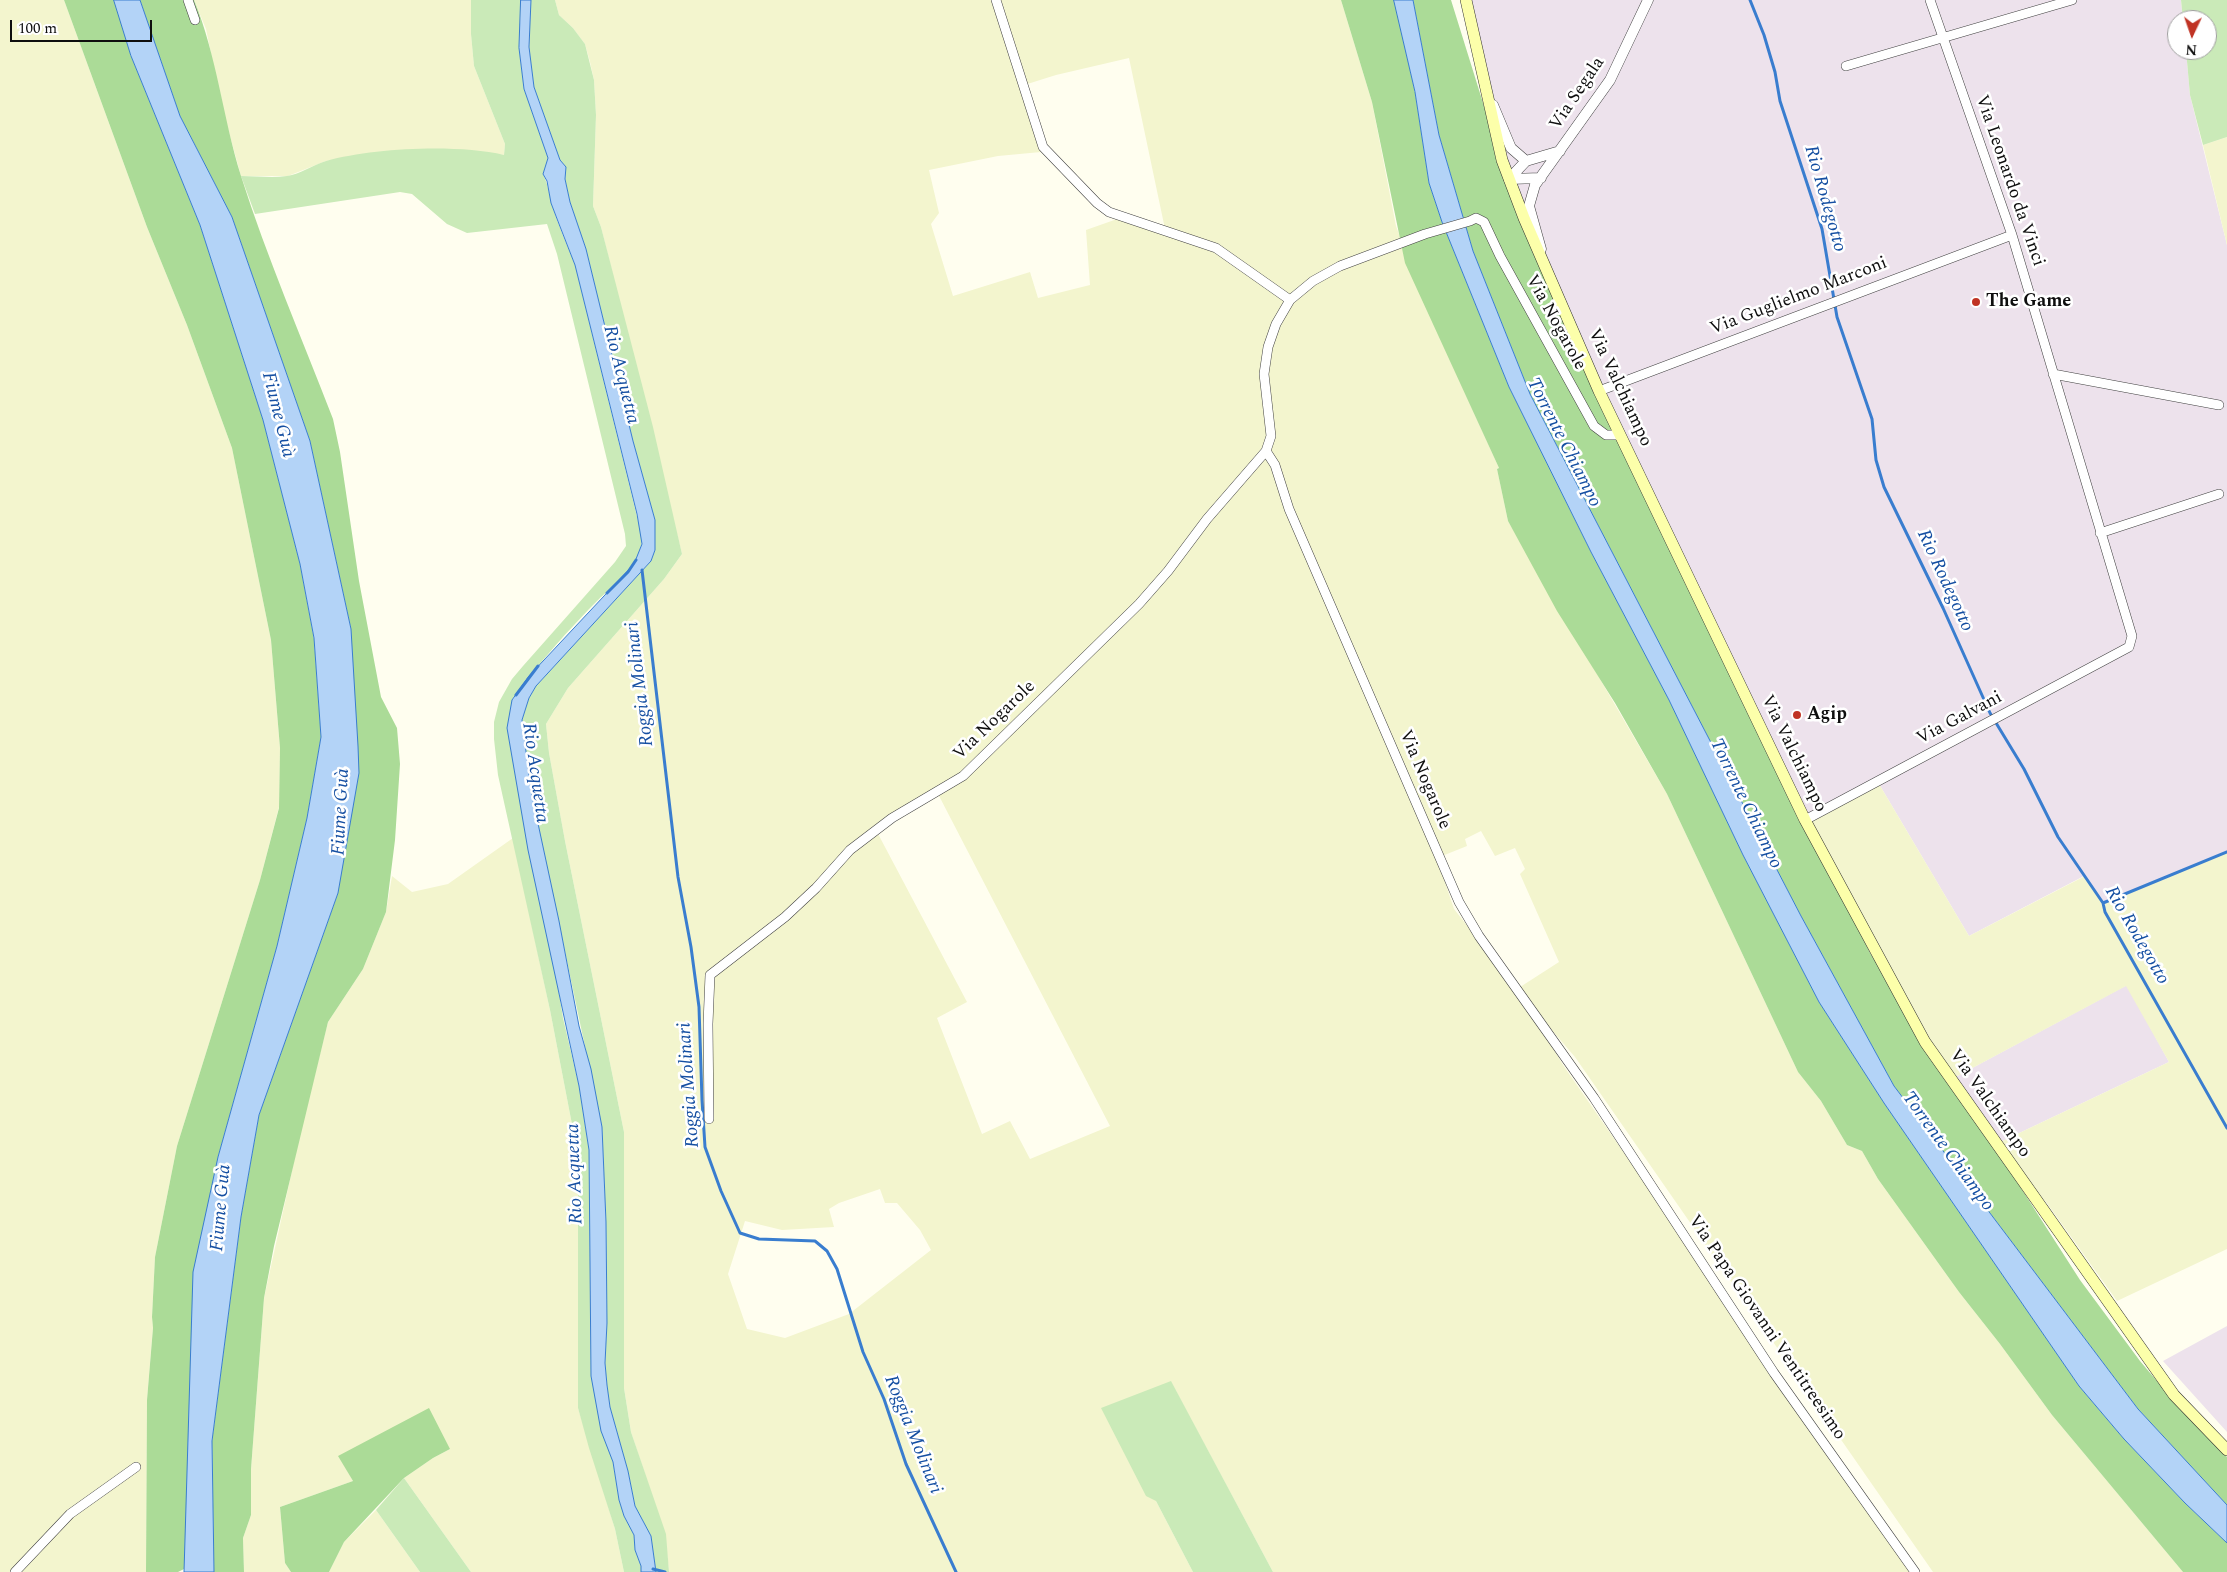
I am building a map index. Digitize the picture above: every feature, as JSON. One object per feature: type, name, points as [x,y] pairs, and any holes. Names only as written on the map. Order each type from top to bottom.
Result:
[{"type":"main road","name":"Via Valchiampo","points":[[1466,0],[1502,160],[1546,270],[1620,435],[1805,820],[1925,1042],[1992,1140],[2174,1395],[2227,1450]]},
{"type":"street","points":[[188,0],[196,20]]},
{"type":"street","points":[[996,0],[1043,147],[1097,204],[1110,212],[1176,232],[1216,248],[1290,300],[1276,324],[1268,348],[1264,374],[1271,436],[1266,451]]},
{"type":"street","name":"Via Segala","points":[[1546,270],[1529,206],[1531,195],[1610,80],[1648,0]]},
{"type":"street","name":"Via Leonardo da Vinci","points":[[1930,0],[2012,235],[2132,636],[2129,647]]},
{"type":"street","points":[[1846,66],[2072,0]]},
{"type":"street","points":[[1485,85],[1511,148],[1526,161]]},
{"type":"street","points":[[1509,179],[1526,161],[1560,151]]},
{"type":"street","points":[[1509,179],[1541,178]]},
{"type":"street","name":"Via Nogarole","points":[[1290,300],[1313,281],[1340,266],[1425,234],[1476,218],[1484,222],[1500,256],[1594,426],[1606,435],[1620,435]]},
{"type":"street","name":"Via Guglielmo Marconi","points":[[1599,390],[2012,235]]},
{"type":"street","points":[[2053,374],[2219,405]]},
{"type":"street","name":"Via Nogarole","points":[[708,1119],[710,975],[785,917],[816,888],[850,850],[892,818],[962,776],[1139,604],[1168,571],[1207,519],[1266,451],[1275,465],[1289,509],[1459,902],[1479,936],[1594,1098]]},
{"type":"street","points":[[2100,533],[2219,494]]},
{"type":"street","name":"Via Galvani","points":[[1805,820],[2129,647]]},
{"type":"street","name":"Via Papa Giovanni Ventitreesimo","points":[[1594,1098],[1774,1373],[1915,1572]]},
{"type":"street","points":[[15,1572],[70,1514],[136,1467]]},
{"type":"shaded area","points":[[1467,0],[2181,0],[2182,10],[2167,10],[2167,60],[2187,60],[2190,95],[2227,245],[2227,853],[2103,904],[2084,876],[1969,936],[1879,784],[1808,821],[1516,209]]},
{"type":"shaded area","points":[[2127,985],[2169,1062],[1994,1145],[1948,1081]]},
{"type":"shaded area","points":[[2227,1326],[2227,1432],[2163,1361]]},
{"type":"green space","points":[[0,0],[64,0],[147,227],[187,325],[232,448],[271,640],[280,748],[279,807],[260,880],[177,1146],[155,1257],[153,1328],[147,1400],[146,1572],[0,1572]]},
{"type":"green space","points":[[64,0],[114,0],[131,56],[200,225],[263,420],[300,564],[314,639],[321,737],[307,818],[277,946],[218,1157],[184,1569],[178,1572],[146,1572],[147,1400],[153,1328],[155,1257],[177,1146],[260,880],[279,808],[280,748],[271,640],[232,448],[187,325],[147,227]]},
{"type":"green space","points":[[140,0],[194,0],[202,21],[209,43],[229,132],[251,207],[333,419],[340,452],[359,581],[381,697],[397,728],[400,764],[395,840],[386,912],[363,969],[328,1022],[274,1246],[264,1298],[251,1469],[251,1515],[243,1538],[244,1572],[214,1572],[212,1441],[241,1217],[259,1115],[338,893],[351,629],[310,441],[232,217],[180,116]]},
{"type":"green space","points":[[194,0],[471,0],[471,34],[474,66],[505,144],[504,155],[463,150],[423,150],[369,154],[326,161],[288,176],[241,176],[222,107],[206,29]]},
{"type":"green space","points":[[471,0],[521,0],[519,48],[524,89],[548,158],[543,174],[557,220],[575,265],[642,537],[637,559],[633,566],[565,635],[532,673],[512,700],[563,1018],[579,1086],[589,1150],[591,1376],[613,1462],[619,1500],[624,1516],[634,1535],[635,1550],[641,1566],[641,1572],[624,1572],[615,1529],[578,1408],[578,1182],[575,1140],[550,1010],[498,775],[494,739],[494,722],[499,702],[512,679],[615,562],[626,546],[625,534],[557,254],[547,224],[467,233],[447,224],[412,194],[400,192],[255,214],[241,176],[287,176],[326,161],[391,150],[463,149],[504,155],[505,144],[474,66],[471,34]]},
{"type":"green space","points":[[531,0],[555,0],[559,15],[573,28],[585,44],[594,80],[596,115],[593,206],[601,227],[653,427],[682,554],[664,579],[568,688],[546,724],[549,753],[565,841],[624,1132],[624,1388],[631,1432],[666,1534],[669,1572],[656,1572],[651,1536],[635,1506],[628,1471],[610,1407],[605,1363],[607,1323],[606,1222],[602,1127],[531,791],[522,720],[529,698],[536,686],[651,561],[655,550],[655,520],[633,441],[586,249],[570,202],[565,179],[566,167],[560,160],[534,87],[529,47]]},
{"type":"green space","points":[[555,0],[1341,0],[1372,102],[1396,226],[1426,306],[1499,468],[1497,469],[1508,521],[1667,794],[1798,1072],[1821,1101],[1847,1145],[1862,1151],[1878,1179],[1959,1292],[2052,1415],[2183,1572],[1933,1572],[1575,1057],[1520,993],[1563,1065],[1915,1572],[1273,1572],[1171,1382],[1156,1501],[1193,1572],[669,1572],[665,1534],[631,1432],[624,1388],[624,1132],[565,841],[549,753],[546,724],[568,688],[664,579],[682,554],[601,227],[593,206],[596,115],[594,80],[590,62],[585,44],[573,28],[559,15]],"holes":[[[1129,58],[1165,229],[1120,218],[1086,230],[1090,285],[1038,298],[1030,272],[953,296],[931,224],[939,213],[929,170],[998,156],[1041,152],[1021,86],[1056,75]],[[937,792],[1110,1126],[1030,1159],[1010,1121],[982,1134],[937,1018],[967,1002],[876,830]],[[1481,831],[1495,856],[1515,848],[1525,869],[1520,874],[1559,962],[1517,989],[1454,909],[1437,858],[1467,846],[1465,839]],[[880,1189],[885,1203],[897,1203],[920,1230],[931,1250],[849,1314],[785,1338],[747,1329],[728,1274],[745,1221],[782,1230],[834,1227],[829,1209],[839,1203]]]},
{"type":"green space","points":[[1341,0],[1394,0],[1415,92],[1429,183],[1442,222],[1509,387],[1591,552],[1669,700],[1743,855],[1819,1002],[1884,1103],[2079,1386],[2124,1439],[2185,1503],[2227,1543],[2227,1572],[2183,1572],[2052,1415],[1959,1292],[1878,1179],[1862,1151],[1847,1145],[1821,1101],[1798,1072],[1667,794],[1615,703],[1557,611],[1508,521],[1497,469],[1499,468],[1405,263],[1372,102]]},
{"type":"green space","points":[[1413,0],[1451,0],[1516,209],[1870,953],[2080,1280],[2140,1361],[2227,1457],[2227,1505],[2138,1409],[1894,1086],[1801,916],[1530,394],[1473,251],[1439,135]]},
{"type":"green space","points":[[2181,0],[2227,0],[2227,137],[2203,145],[2190,95],[2187,60],[2217,60],[2217,10],[2182,10]]},
{"type":"green space","points":[[2227,137],[2227,245],[2203,145]]},
{"type":"green space","points":[[1879,784],[1969,936],[2085,876],[2103,904],[2227,853],[2227,1249],[2117,1301],[2046,1202],[1994,1145],[2169,1062],[2126,986],[1948,1081],[1808,821]]},
{"type":"green space","points":[[513,838],[550,1010],[575,1140],[578,1182],[578,1408],[615,1529],[624,1572],[471,1572],[404,1478],[450,1449],[339,1456],[353,1481],[280,1507],[285,1563],[291,1572],[244,1572],[243,1538],[251,1515],[251,1469],[264,1298],[300,1134],[328,1022],[363,969],[386,912],[392,876],[412,892],[448,884]]},
{"type":"green space","points":[[1171,1381],[1273,1572],[1193,1572],[1156,1501],[1146,1496],[1101,1408]]},
{"type":"green space","points":[[429,1408],[450,1449],[404,1478],[344,1542],[329,1572],[291,1572],[285,1563],[280,1507],[353,1481],[338,1456]]},
{"type":"green space","points":[[404,1478],[471,1572],[420,1572],[376,1510]]},
{"type":"green space","points":[[376,1510],[420,1572],[329,1572],[344,1542]]},
{"type":"water","name":"Fiume Guà","points":[[114,0],[140,0],[180,116],[232,217],[310,441],[351,629],[359,773],[338,893],[259,1115],[241,1217],[212,1441],[214,1572],[184,1572],[193,1272],[218,1157],[277,946],[307,818],[321,737],[314,638],[300,564],[263,420],[200,225],[131,56]]},
{"type":"water","points":[[521,0],[531,0],[529,47],[534,87],[560,160],[566,167],[565,179],[570,202],[586,249],[633,441],[655,520],[655,550],[651,561],[536,686],[529,698],[522,720],[531,791],[579,1026],[591,1069],[602,1127],[606,1222],[607,1323],[605,1363],[610,1407],[628,1471],[635,1506],[651,1536],[656,1572],[641,1572],[641,1566],[635,1550],[634,1535],[624,1516],[619,1500],[613,1462],[601,1431],[591,1376],[589,1150],[579,1086],[528,850],[507,728],[512,700],[529,676],[634,564],[642,544],[637,514],[575,265],[551,203],[547,181],[543,174],[548,158],[524,89],[519,48]]},
{"type":"water","points":[[1394,0],[1413,0],[1439,135],[1473,251],[1530,394],[1801,916],[1894,1086],[2138,1409],[2227,1505],[2227,1543],[2185,1503],[2124,1439],[2079,1386],[1884,1103],[1819,1002],[1743,855],[1669,700],[1591,552],[1509,387],[1442,222],[1429,183],[1415,92]]},
{"type":"waterway","name":"Rio Rodegotto","points":[[1750,0],[1764,35],[1775,72],[1780,101],[1822,229],[1837,317],[1872,419],[1876,460],[1884,487],[1943,608],[1990,713],[2024,769],[2058,837],[2103,903],[2105,912],[2227,1128]]},
{"type":"waterway","name":"Rio Acquetta","points":[[607,593],[628,572],[636,560]]},
{"type":"waterway","name":"Roggia Molinari","points":[[642,570],[678,877],[691,947],[699,1007],[705,1147],[721,1191],[740,1233],[759,1239],[815,1241],[827,1251],[837,1269],[863,1352],[884,1399],[906,1464],[956,1572]]},
{"type":"waterway","name":"Rio Acquetta","points":[[516,695],[538,666]]},
{"type":"waterway","points":[[2103,903],[2227,852]]},
{"type":"waterway","points":[[653,1569],[665,1572]]},
{"type":"place","name":"The Game","points":[[1976,302]]},
{"type":"place","name":"Agip","points":[[1797,715]]},
{"type":"water label","name":"Torrente Chiampo","points":[[1563,443]]},
{"type":"water label","name":"Torrente Chiampo","points":[[1745,804]]},
{"type":"water label","name":"Torrente Chiampo","points":[[1947,1152]]}]
